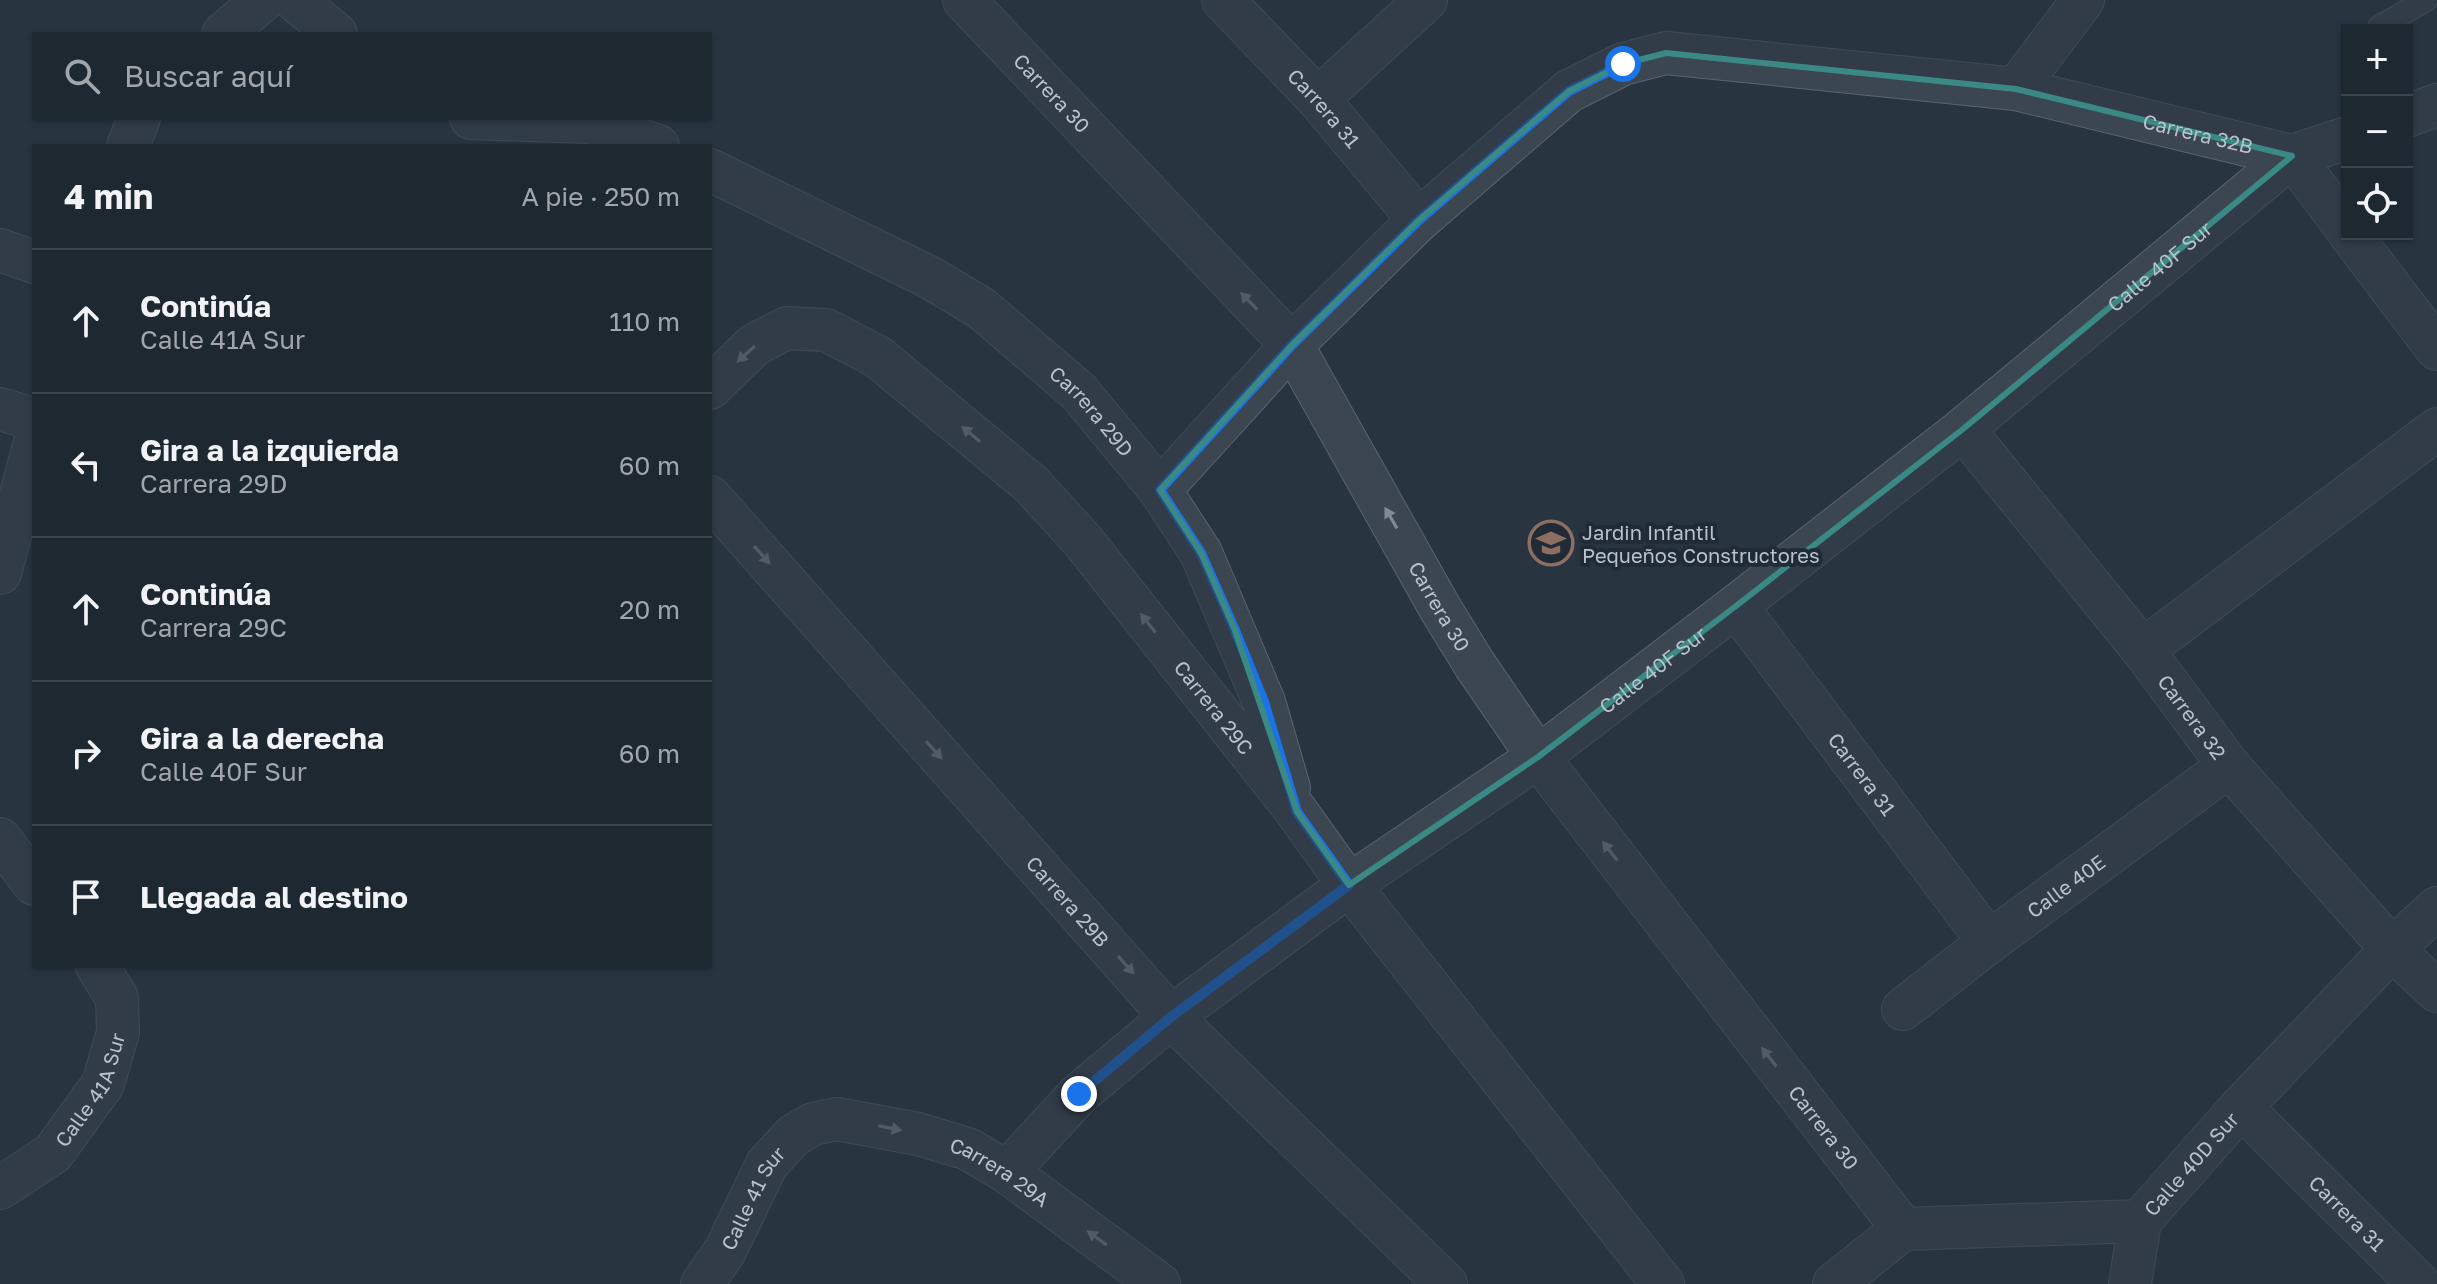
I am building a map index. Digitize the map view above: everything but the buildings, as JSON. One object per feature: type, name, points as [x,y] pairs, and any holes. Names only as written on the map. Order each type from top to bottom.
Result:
[{"type":"street","points":[[225,32],[263,0]]},
{"type":"street","points":[[295,0],[334,32]]},
{"type":"street","name":"Carrera 30","points":[[964,0],[1292,345],[1440,608],[1538,757],[1903,1229]]},
{"type":"street","name":"Carrera 31","points":[[1223,0],[1318,99],[1419,220]]},
{"type":"street","points":[[1318,99],[1426,0]]},
{"type":"street","points":[[2016,89],[2083,0]]},
{"type":"street","name":"Carrera 32B","points":[[1419,220],[1569,91],[1623,64],[1666,53],[2016,89],[2292,156]]},
{"type":"street","points":[[2413,114],[2437,105]]},
{"type":"street","points":[[129,144],[138,120]]},
{"type":"street","points":[[530,120],[590,122],[652,144]]},
{"type":"street","points":[[2341,140],[2292,156],[2341,221]]},
{"type":"street","name":"Calle 40F Sur","points":[[1007,1172],[1079,1094],[1171,1017],[1349,885],[1538,757],[1736,606],[1963,429],[2292,156]]},
{"type":"street","name":"Carrera 29D","points":[[712,171],[929,277],[981,308],[1079,392],[1160,490],[1201,553],[1264,702],[1297,812]]},
{"type":"street","points":[[1160,490],[1292,345],[1419,220]]},
{"type":"street","points":[[2355,240],[2437,349]]},
{"type":"street","points":[[0,250],[32,261]]},
{"type":"street","name":"Carrera 29C","points":[[712,386],[754,345],[787,328],[826,330],[878,357],[1031,484],[1083,541],[1663,1284]]},
{"type":"street","points":[[0,409],[32,418]]},
{"type":"street","name":"Carrera 32","points":[[1963,429],[2143,650],[2229,766],[2392,949],[2437,991]]},
{"type":"street","points":[[2143,650],[2437,429]]},
{"type":"street","points":[[0,573],[32,453]]},
{"type":"street","name":"Carrera 29B","points":[[712,499],[1171,1017],[1446,1284]]},
{"type":"street","name":"Carrera 31","points":[[1736,606],[1989,942]]},
{"type":"street","name":"Calle 40E","points":[[1903,1009],[2229,766]]},
{"type":"street","points":[[0,839],[32,881]]},
{"type":"street","name":"Calle 40D Sur","points":[[1903,1229],[2140,1221],[2241,1107],[2392,949],[2437,908]]},
{"type":"street","name":"Calle 41A Sur","points":[[0,1188],[53,1153],[103,1084],[118,1032],[117,998],[98,968]]},
{"type":"street","name":"Carrera 31","points":[[2241,1107],[2419,1284]]},
{"type":"street","name":"Carrera 29A","points":[[813,1124],[837,1119],[918,1134],[968,1149],[1007,1172],[1159,1284]]},
{"type":"street","name":"Calle 41 Sur","points":[[702,1284],[725,1251],[767,1164],[794,1135],[813,1124]]},
{"type":"street","points":[[2130,1284],[2140,1221]]},
{"type":"street","points":[[1834,1284],[1903,1229]]},
{"type":"lane","points":[[2384,24],[2426,0]]},
{"type":"highlighted area","points":[[1666,53],[2016,89],[2292,156],[1963,429],[1736,606],[1538,757],[1349,885],[1297,812],[1234,628],[1201,553],[1160,490],[1292,345],[1419,220],[1569,91],[1623,64]]},
{"type":"place","name":"Jardin Infantil Pequeños Constructores","points":[[1551,543]]},
{"type":"route","points":[[1079,1094],[1171,1017],[1349,885],[1297,812],[1264,702],[1234,628],[1201,553],[1160,490],[1292,345],[1419,220],[1569,91],[1623,64]]}]
